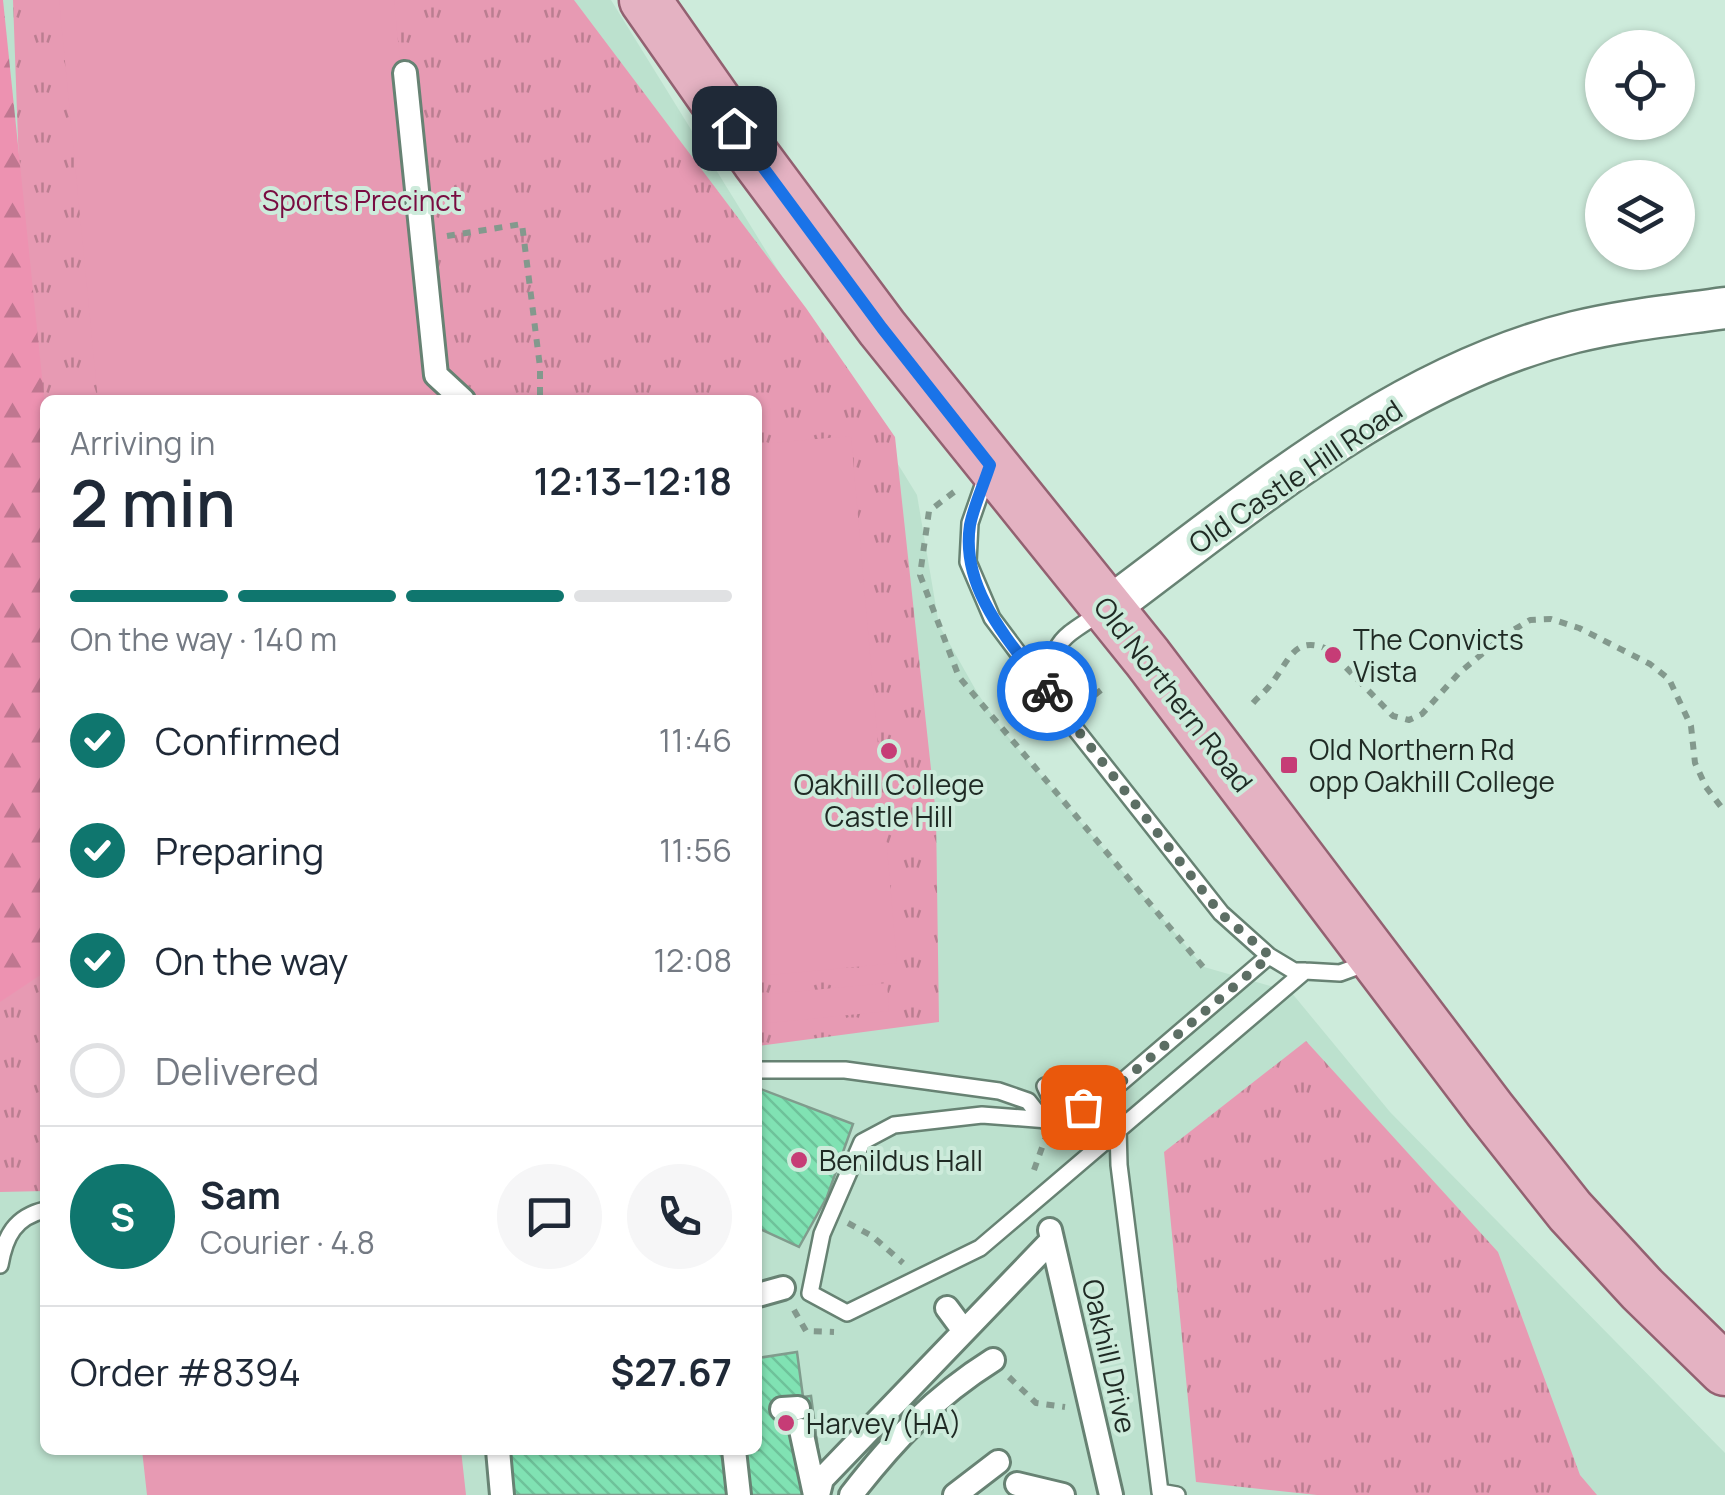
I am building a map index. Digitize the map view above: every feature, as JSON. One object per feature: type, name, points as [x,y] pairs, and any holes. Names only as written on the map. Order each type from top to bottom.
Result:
[{"type":"main road","name":"Old Northern Road","points":[[646,0],[973,478],[1108,608],[1570,1210],[1642,1289],[1725,1370]]},
{"type":"street","points":[[405,73],[436,376],[457,395]]},
{"type":"street","name":"Old Castle Hill Road","points":[[1108,608],[1346,434],[1448,378],[1574,332],[1725,308]]},
{"type":"street","name":"Oakhill Drive","points":[[964,1331],[1051,1235],[1111,1495]]},
{"type":"street","points":[[762,1294],[784,1288]]},
{"type":"street","points":[[816,1495],[822,1479],[964,1331],[947,1308]]},
{"type":"street","points":[[851,1495],[895,1439],[959,1382],[993,1360]]},
{"type":"street","points":[[782,1415],[816,1495]]},
{"type":"street","points":[[498,1455],[502,1495]]},
{"type":"street","points":[[734,1455],[738,1495]]},
{"type":"street","points":[[955,1495],[998,1462]]},
{"type":"street","points":[[1017,1484],[1063,1495]]},
{"type":"lane","points":[[973,478],[968,562],[992,618],[1220,913],[1294,971],[1340,973],[1377,959]]},
{"type":"lane","points":[[1060,708],[1054,654],[1061,639],[1108,608]]},
{"type":"lane","points":[[1270,956],[1103,1098],[1050,1124],[982,1115],[894,1126],[862,1142],[822,1234],[810,1292],[848,1313],[980,1248],[1306,972]]},
{"type":"lane","points":[[762,1070],[845,1070],[999,1091],[1028,1101],[1050,1124]]},
{"type":"lane","points":[[1045,1086],[1050,1124]]},
{"type":"lane","points":[[1069,1087],[1083,1107]]},
{"type":"lane","points":[[1118,1128],[1119,1165],[1160,1492],[1177,1495]]},
{"type":"lane","points":[[0,1265],[6,1237],[13,1227],[40,1211]]},
{"type":"path","points":[[424,240],[522,224],[540,395]]},
{"type":"path","points":[[973,478],[929,512],[920,574],[959,677],[1204,968]]},
{"type":"path","points":[[1253,702],[1272,684],[1288,657],[1301,646],[1317,644],[1329,650],[1394,716],[1409,720],[1422,714],[1459,673],[1505,634],[1530,620],[1552,619],[1579,628],[1650,664],[1669,679],[1691,726],[1695,763],[1706,787],[1725,812]]},
{"type":"path","points":[[1081,706],[1105,687]]},
{"type":"path","points":[[1034,1171],[1050,1124]]},
{"type":"path","points":[[847,1223],[872,1236],[905,1265]]},
{"type":"path","points":[[784,1288],[806,1332],[847,1330]]},
{"type":"path","points":[[993,1360],[1036,1403],[1092,1410]]},
{"type":"shaded area","name":"Oakhill College Castle Hill","points":[[0,0],[611,0],[917,495],[939,625],[1003,731],[1204,967],[1291,992],[1390,1112],[1725,1453],[1725,1495],[0,1495]]},
{"type":"green space","points":[[3,0],[44,395],[40,395],[40,975],[0,1002]]},
{"type":"green space","name":"Sports Precinct","points":[[13,0],[574,0],[806,308],[895,437],[936,815],[939,1022],[762,1045],[762,395],[40,395],[40,1191],[0,1192],[0,929],[36,645]]},
{"type":"green space","points":[[59,0],[394,0],[433,395],[98,395]]},
{"type":"green space","points":[[851,436],[897,963],[762,976],[762,444]]},
{"type":"green space","points":[[887,983],[889,1011],[762,1024],[762,995]]},
{"type":"green space","points":[[1306,1041],[1498,1252],[1580,1475],[1597,1495],[1317,1495],[1196,1482],[1164,1152]]},
{"type":"green space","points":[[143,1455],[462,1455],[466,1495],[147,1495]]},
{"type":"building","name":"Benildus Hall","points":[[762,1090],[853,1124],[827,1197],[799,1247],[762,1230]]},
{"type":"building","name":"Harvey (HA)","points":[[797,1352],[803,1397],[811,1396],[824,1495],[744,1495],[740,1455],[762,1455],[762,1357]]},
{"type":"building","points":[[497,1455],[725,1455],[729,1495],[501,1495]]},
{"type":"way so far","points":[[1047,691],[1220,913],[1270,956],[1103,1098],[1083,1107]]},
{"type":"place","name":"The Convicts Vista","points":[[1333,655]]},
{"type":"place","name":"Oakhill College Castle Hill","points":[[889,751]]},
{"type":"place","name":"Old Northern Rd opp Oakhill College","points":[[1289,765]]},
{"type":"place","name":"Benildus Hall","points":[[799,1160]]},
{"type":"place","name":"Harvey (HA)","points":[[786,1423]]},
{"type":"route","points":[[734,128],[882,328],[990,465],[970,523],[968,562],[992,618],[1047,691]]}]
